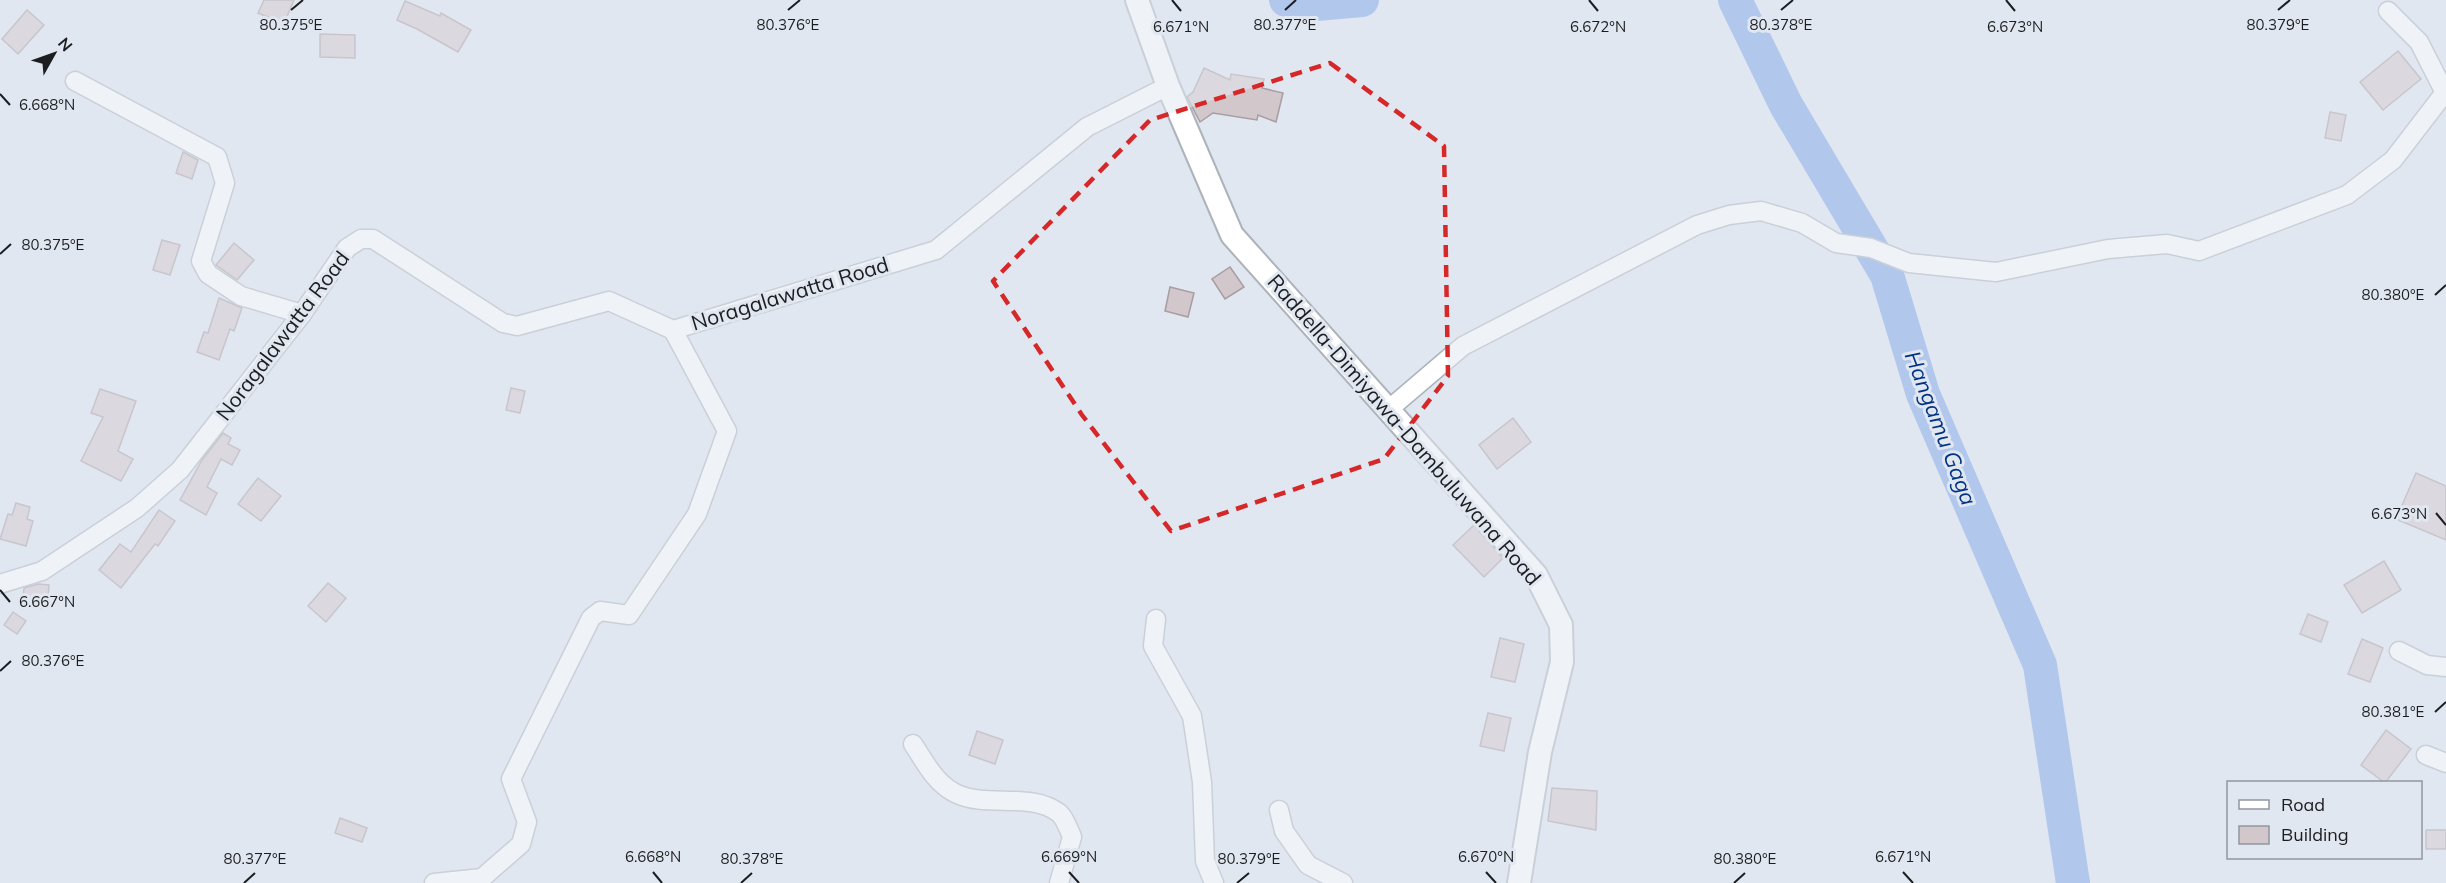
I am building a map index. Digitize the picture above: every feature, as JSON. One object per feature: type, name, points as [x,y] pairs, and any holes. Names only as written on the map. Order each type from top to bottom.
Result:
[{"type":"street","name":"Raddella-Dimiyawa-Dambuluwana Road","points":[[1137,0],[1168,86],[1232,235],[1536,575],[1560,625],[1562,662],[1540,752],[1519,883]]},
{"type":"street","points":[[1388,410],[1463,346],[1696,225],[1729,215],[1761,211],[1802,223],[1836,243],[1871,248],[1909,263],[1996,272],[2108,249],[2167,244],[2199,251],[2347,195],[2393,160],[2445,91],[2419,42],[2388,11]]},
{"type":"street","points":[[75,81],[216,157],[225,183],[201,261],[208,274],[241,296],[302,314]]},
{"type":"street","name":"Noragalawatta Road","points":[[0,584],[42,571],[137,508],[180,470],[302,314],[347,248],[361,239],[373,239],[503,323],[517,326],[609,301],[673,330],[936,250],[1087,128],[1168,86]]},
{"type":"street","points":[[434,883],[482,878],[521,844],[527,822],[511,780],[591,618],[600,611],[629,615],[697,514],[727,431],[673,330]]},
{"type":"street","points":[[1156,619],[1153,646],[1192,716],[1202,782],[1205,861],[1214,883]]},
{"type":"street","points":[[2399,651],[2427,665],[2446,667]]},
{"type":"street","points":[[913,744],[934,777],[954,793],[975,800],[1037,802],[1060,814],[1072,837],[1059,883]]},
{"type":"street","points":[[2426,755],[2446,763]]},
{"type":"street","points":[[1279,810],[1284,831],[1308,865],[1343,883]]},
{"type":"highlighted area","points":[[1330,63],[1444,146],[1448,376],[1384,459],[1171,531],[1082,415],[993,281],[1150,120]]},
{"type":"building","points":[[264,0],[294,0],[284,24],[258,13]]},
{"type":"building","points":[[405,1],[440,16],[441,13],[471,30],[458,52],[397,20]]},
{"type":"building","points":[[27,10],[44,25],[18,54],[2,39]]},
{"type":"building","points":[[320,34],[355,35],[355,58],[320,57]]},
{"type":"building","points":[[2398,51],[2421,79],[2383,110],[2360,82]]},
{"type":"building","points":[[1204,68],[1230,80],[1231,74],[1264,79],[1262,88],[1283,93],[1276,122],[1258,115],[1257,120],[1213,113],[1200,122],[1187,97],[1193,92]]},
{"type":"building","points":[[2330,112],[2346,115],[2341,141],[2325,138]]},
{"type":"building","points":[[183,152],[198,160],[192,179],[176,173]]},
{"type":"building","points":[[162,240],[180,245],[170,275],[153,270]]},
{"type":"building","points":[[234,243],[254,260],[237,280],[216,265]]},
{"type":"building","points":[[1230,267],[1244,287],[1225,299],[1212,279]]},
{"type":"building","points":[[1170,287],[1194,293],[1188,317],[1165,311]]},
{"type":"building","points":[[219,298],[242,308],[234,331],[230,329],[219,360],[197,352],[204,332],[208,333]]},
{"type":"building","points":[[511,388],[525,391],[520,413],[506,410]]},
{"type":"building","points":[[100,389],[136,401],[118,451],[133,459],[121,481],[81,461],[103,417],[91,413]]},
{"type":"building","points":[[1513,418],[1531,442],[1497,469],[1479,445]]},
{"type":"building","points":[[223,433],[231,438],[228,444],[240,450],[232,465],[221,459],[207,487],[217,493],[206,515],[180,500],[202,460]]},
{"type":"building","points":[[2416,473],[2446,486],[2446,540],[2396,519]]},
{"type":"building","points":[[258,478],[281,496],[261,521],[238,504]]},
{"type":"building","points":[[16,503],[30,507],[27,519],[33,521],[26,546],[0,539],[8,514],[12,515]]},
{"type":"building","points":[[159,510],[175,521],[158,546],[155,544],[121,588],[99,570],[120,544],[131,552]]},
{"type":"building","points":[[1474,525],[1503,558],[1484,577],[1453,545]]},
{"type":"building","points":[[2384,561],[2401,590],[2362,613],[2344,585]]},
{"type":"building","points":[[328,583],[346,598],[326,622],[308,606]]},
{"type":"building","points":[[38,584],[49,585],[47,609],[22,607],[24,588]]},
{"type":"building","points":[[13,612],[26,621],[17,634],[4,625]]},
{"type":"building","points":[[2308,614],[2328,622],[2321,642],[2300,634]]},
{"type":"building","points":[[1500,638],[1524,644],[1515,682],[1491,677]]},
{"type":"building","points":[[2362,639],[2383,648],[2370,682],[2348,674]]},
{"type":"building","points":[[1488,713],[1511,718],[1504,751],[1480,746]]},
{"type":"building","points":[[2386,730],[2411,749],[2387,781],[2382,781],[2361,765]]},
{"type":"building","points":[[977,731],[1003,740],[995,764],[969,755]]},
{"type":"building","points":[[1552,788],[1597,791],[1596,830],[1548,821]]},
{"type":"building","points":[[340,818],[367,828],[362,842],[335,833]]},
{"type":"building","points":[[2426,830],[2446,830],[2446,849],[2426,849]]},
{"type":"waterway","name":"Hangamu Gaga","points":[[1286,0],[1305,5],[1362,0]]},
{"type":"waterway","name":"Hangamu Gaga","points":[[1735,0],[1786,105],[1887,275],[1923,394],[2040,665],[2073,883]]}]
